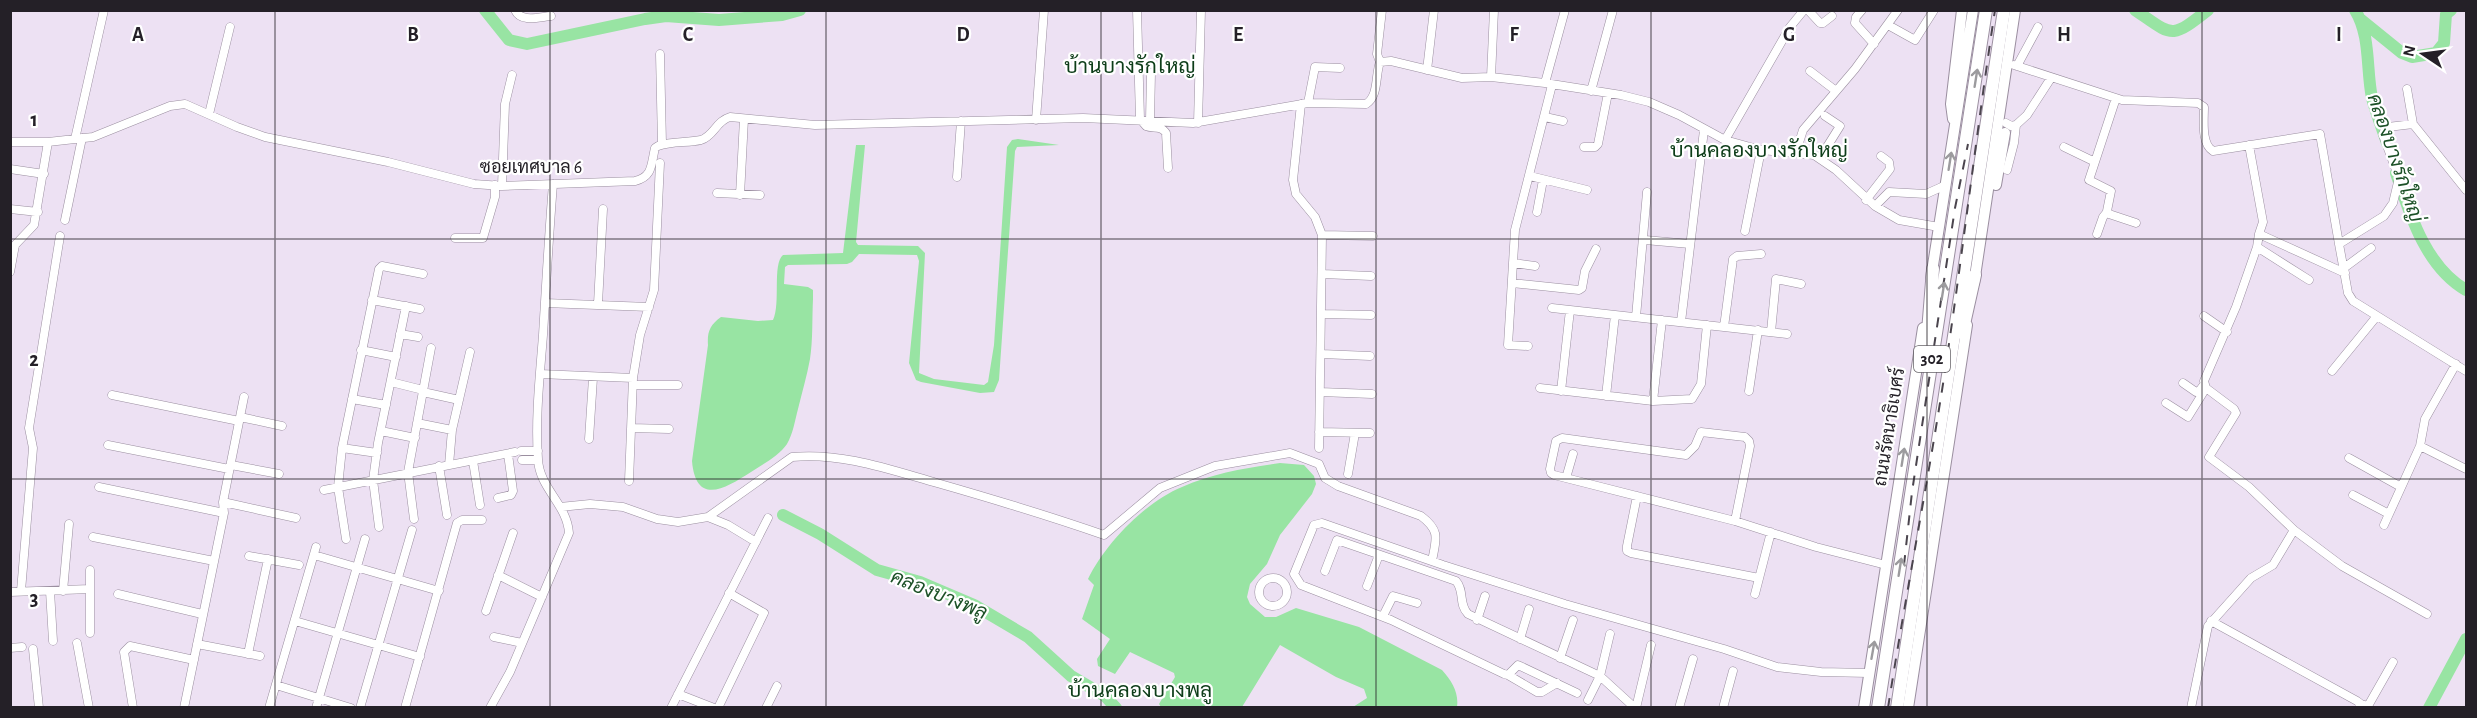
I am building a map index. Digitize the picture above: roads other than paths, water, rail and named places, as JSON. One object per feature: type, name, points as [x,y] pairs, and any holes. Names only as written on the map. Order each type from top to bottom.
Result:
[{"type":"main road","points":[[1955,128],[1951,104],[1962,10]]},
{"type":"main road","name":"ถนนรัตนาธิเบศร์","points":[[1864,708],[1973,10]]},
{"type":"main road","name":"ถนนรัตนาธิเบศร์","points":[[1878,708],[1986,10]]},
{"type":"main road","name":"302","points":[[1897,708],[2004,10]]},
{"type":"main road","name":"302","points":[[1908,708],[2015,10]]},
{"type":"main road","points":[[1982,234],[1988,231],[1990,226],[2011,124],[2021,10]]},
{"type":"main road","points":[[1922,426],[1933,269]]},
{"type":"main road","points":[[1940,428],[1975,275]]},
{"type":"street","points":[[64,220],[104,10]]},
{"type":"street","points":[[515,10],[522,18],[551,16]]},
{"type":"street","points":[[1036,120],[1044,10]]},
{"type":"street","points":[[1137,10],[1140,119],[1146,126],[1164,129],[1168,168]]},
{"type":"street","points":[[1198,123],[1201,10]]},
{"type":"street","points":[[660,54],[662,144],[701,140],[709,136],[722,119],[730,117],[815,124],[1140,119],[1198,123],[1304,103],[1366,104],[1371,101],[1380,62],[1377,54],[1382,10]]},
{"type":"street","points":[[1427,70],[1434,10]]},
{"type":"street","points":[[1491,78],[1494,10]]},
{"type":"street","points":[[1528,346],[1508,345],[1515,230],[1545,117],[1549,84],[1565,10]]},
{"type":"street","points":[[1591,91],[1613,10]]},
{"type":"street","points":[[1725,140],[1790,27],[1806,10],[1820,23],[1832,16]]},
{"type":"street","points":[[1862,10],[1856,17],[1855,23],[1874,44]]},
{"type":"street","points":[[1796,152],[1803,130],[1874,44],[1898,10]]},
{"type":"street","points":[[1888,25],[1915,40],[1934,10]]},
{"type":"street","points":[[209,114],[230,27]]},
{"type":"street","points":[[2038,27],[2015,66],[2116,98],[2198,103],[2204,107],[2205,142],[2208,148],[2214,151],[2322,135],[2350,298],[2463,367],[2425,419],[2420,446],[2384,525]]},
{"type":"street","points":[[1380,62],[1391,61],[1462,78],[1491,78],[1549,84],[1640,100],[1667,109],[1725,140],[1761,150],[1810,153],[1836,170],[1866,200],[1899,220],[1939,227]]},
{"type":"street","points":[[1319,448],[1322,235],[1315,217],[1294,189],[1293,180],[1304,103],[1315,68],[1340,68]]},
{"type":"street","points":[[1810,71],[1836,91]]},
{"type":"street","points":[[1150,120],[1152,73]]},
{"type":"street","points":[[454,238],[483,238],[498,185],[505,104],[512,75]]},
{"type":"street","points":[[2007,170],[2014,143],[2011,124],[2027,115],[2051,78]]},
{"type":"street","points":[[2407,89],[2413,124],[2466,190]]},
{"type":"street","points":[[1584,147],[1595,147],[1598,144],[1608,93]]},
{"type":"street","points":[[2097,234],[2107,212],[2112,193],[2089,180],[2093,161],[2116,98]]},
{"type":"street","name":"ซอยเทศบาล 6","points":[[10,142],[78,139],[104,133],[170,106],[184,104],[237,128],[265,137],[387,162],[474,184],[498,185],[644,179],[649,172],[655,148],[662,144]]},
{"type":"street","points":[[1820,158],[1840,126],[1825,116]]},
{"type":"street","points":[[1545,117],[1563,121]]},
{"type":"street","points":[[740,195],[744,119]]},
{"type":"street","points":[[957,177],[961,121]]},
{"type":"street","points":[[2339,244],[2384,216],[2393,203],[2399,180],[2384,132],[2388,127],[2413,124]]},
{"type":"street","points":[[1681,322],[1704,130]]},
{"type":"street","points":[[10,272],[15,245],[34,225],[38,212],[48,142]]},
{"type":"street","points":[[2166,403],[2188,417],[2205,386],[2227,332],[2257,247],[2263,222],[2249,145]]},
{"type":"street","points":[[2064,147],[2093,161]]},
{"type":"street","points":[[1745,231],[1761,150]]},
{"type":"street","points":[[1866,200],[1890,169],[1889,162],[1881,156]]},
{"type":"street","points":[[629,481],[633,381],[640,335],[654,290],[660,163]]},
{"type":"street","points":[[10,169],[44,174]]},
{"type":"street","points":[[1530,176],[1587,190]]},
{"type":"street","points":[[1538,212],[1543,180]]},
{"type":"street","points":[[490,708],[510,672],[569,533],[568,522],[542,480],[538,455],[540,374],[553,184]]},
{"type":"street","points":[[1875,206],[1888,192],[1926,194],[1946,185]]},
{"type":"street","points":[[1636,317],[1645,240],[1647,192]]},
{"type":"street","points":[[717,193],[760,195]]},
{"type":"street","points":[[10,209],[38,212]]},
{"type":"street","points":[[598,304],[603,209]]},
{"type":"street","points":[[2107,212],[2136,223]]},
{"type":"street","points":[[2259,234],[2344,270]]},
{"type":"street","points":[[1322,235],[1373,236]]},
{"type":"street","points":[[21,591],[33,448],[29,428],[60,236]]},
{"type":"street","points":[[1645,240],[1690,244]]},
{"type":"street","points":[[2257,247],[2309,280]]},
{"type":"street","points":[[2344,270],[2371,248]]},
{"type":"street","points":[[1512,283],[1579,290],[1582,288],[1585,271],[1596,249]]},
{"type":"street","points":[[1725,327],[1733,259],[1737,256],[1761,254]]},
{"type":"street","points":[[1513,263],[1535,266]]},
{"type":"street","points":[[346,539],[338,488],[342,448],[380,267],[423,274]]},
{"type":"street","points":[[1322,274],[1371,276]]},
{"type":"street","points":[[1771,332],[1776,279],[1801,284]]},
{"type":"street","points":[[372,300],[420,309]]},
{"type":"street","points":[[545,303],[649,307]]},
{"type":"street","points":[[379,526],[373,480],[406,306]]},
{"type":"street","points":[[1552,308],[1787,333]]},
{"type":"street","points":[[1561,391],[1570,310]]},
{"type":"street","points":[[1321,314],[1371,315]]},
{"type":"street","points":[[1606,396],[1615,315]]},
{"type":"street","points":[[2204,316],[2227,332]]},
{"type":"street","points":[[2332,371],[2377,316]]},
{"type":"street","points":[[1653,401],[1662,320]]},
{"type":"street","points":[[1540,388],[1653,401],[1692,399],[1701,384],[1707,325]]},
{"type":"street","points":[[1749,392],[1758,330]]},
{"type":"street","points":[[400,334],[418,337]]},
{"type":"street","points":[[414,519],[408,472],[431,348]]},
{"type":"street","points":[[362,350],[396,357]]},
{"type":"street","points":[[449,465],[452,430],[470,352]]},
{"type":"street","points":[[1321,354],[1370,356]]},
{"type":"street","points":[[540,374],[678,385]]},
{"type":"street","points":[[589,440],[592,378]]},
{"type":"street","points":[[391,382],[459,400]]},
{"type":"street","points":[[2183,383],[2199,392],[2205,386]]},
{"type":"street","points":[[2205,386],[2236,413],[2209,457],[2210,460],[2249,487],[2294,530],[2342,566],[2427,614]]},
{"type":"street","points":[[1320,392],[1372,394]]},
{"type":"street","points":[[112,395],[282,426]]},
{"type":"street","points":[[184,708],[224,513],[223,502],[244,397]]},
{"type":"street","points":[[352,399],[386,405]]},
{"type":"street","points":[[417,423],[452,430]]},
{"type":"street","points":[[631,428],[669,429]]},
{"type":"street","points":[[381,431],[415,438]]},
{"type":"street","points":[[1319,432],[1370,433]]},
{"type":"street","points":[[1735,521],[1750,446],[1745,437],[1701,432],[1695,446],[1686,455],[1558,438],[1551,473],[1735,521],[1816,547],[1886,565]]},
{"type":"street","points":[[1348,474],[1355,433]]},
{"type":"street","points":[[108,445],[279,474]]},
{"type":"street","points":[[2420,446],[2466,470]]},
{"type":"street","points":[[342,448],[377,453]]},
{"type":"street","points":[[560,507],[590,504],[624,507],[657,519],[678,522],[708,516],[792,457],[809,455],[845,459],[888,469],[1104,535],[1160,488],[1215,466],[1290,453],[1319,464],[1325,478],[1338,486],[1421,516],[1432,525],[1436,534],[1432,561]]},
{"type":"street","points":[[1566,478],[1573,454]]},
{"type":"street","points":[[324,490],[439,466],[538,455]]},
{"type":"street","points":[[498,498],[510,495],[513,491],[513,456]]},
{"type":"street","points":[[2349,458],[2401,487]]},
{"type":"street","points":[[473,461],[480,505]]},
{"type":"street","points":[[439,466],[447,515]]},
{"type":"street","points":[[99,487],[224,513]]},
{"type":"street","points":[[2353,495],[2389,514]]},
{"type":"street","points":[[1637,496],[1627,546],[1630,553],[1759,578]]},
{"type":"street","points":[[223,502],[296,518]]},
{"type":"street","points":[[708,516],[756,542]]},
{"type":"street","points":[[671,708],[768,518]]},
{"type":"street","points":[[405,708],[458,523],[462,520],[482,520]]},
{"type":"street","points":[[1557,683],[1542,692],[1537,692],[1508,675],[1383,616],[1301,585],[1295,577],[1296,568],[1314,525],[1317,522],[1565,604],[1724,649],[1777,667],[1821,672],[1869,673]]},
{"type":"street","points":[[63,591],[69,524]]},
{"type":"street","points":[[360,708],[412,530]]},
{"type":"street","points":[[2191,708],[2206,633],[2211,621],[2251,578],[2273,565],[2294,530]]},
{"type":"street","points":[[1755,594],[1771,532]]},
{"type":"street","points":[[486,611],[513,533]]},
{"type":"street","points":[[93,537],[214,561]]},
{"type":"street","points":[[316,708],[365,538]]},
{"type":"street","points":[[1325,571],[1337,540],[1456,581],[1461,589],[1464,610],[1477,620],[1600,676],[1635,708],[1652,645]]},
{"type":"street","points":[[270,708],[315,551],[357,567],[439,591]]},
{"type":"street","points":[[1367,586],[1378,555]]},
{"type":"street","points":[[249,556],[299,565]]},
{"type":"street","points":[[248,654],[268,559]]},
{"type":"street","points":[[90,570],[90,633]]},
{"type":"street","points":[[498,575],[542,597]]},
{"type":"street","points":[[1284,584],[1295,577]]},
{"type":"street","points":[[10,592],[90,589]]},
{"type":"street","points":[[50,591],[53,640]]},
{"type":"street","points":[[678,694],[716,708],[764,613],[729,593]]},
{"type":"street","points":[[118,594],[202,614]]},
{"type":"street","points":[[1383,616],[1393,596],[1417,603]]},
{"type":"street","points":[[1477,620],[1485,597]]},
{"type":"street","points":[[1520,639],[1529,609]]},
{"type":"street","points":[[1560,658],[1573,620]]},
{"type":"street","points":[[295,621],[420,657]]},
{"type":"street","points":[[2211,621],[2360,706],[2368,706],[2393,662]]},
{"type":"street","points":[[1588,700],[1600,676],[1610,634]]},
{"type":"street","points":[[494,637],[522,643]]},
{"type":"street","points":[[77,643],[89,708]]},
{"type":"street","points":[[197,644],[260,656]]},
{"type":"street","points":[[133,708],[124,652],[126,648],[130,646],[194,660]]},
{"type":"street","points":[[10,648],[22,647]]},
{"type":"street","points":[[33,649],[39,708]]},
{"type":"street","points":[[1679,708],[1693,659]]},
{"type":"street","points":[[1508,675],[1518,665],[1577,693]]},
{"type":"street","points":[[1723,708],[1733,672]]},
{"type":"street","points":[[276,685],[351,708]]},
{"type":"street","points":[[766,708],[777,686]]},
{"type":"waterway","name":"คลองบางรักใหญ่","points":[[485,10],[509,40],[527,44],[666,16],[719,20],[782,15],[800,10]]},
{"type":"waterway","name":"คลองบางรักใหญ่","points":[[2135,10],[2157,25],[2172,31],[2186,26],[2208,10]]},
{"type":"waterway","name":"คลองบางรักใหญ่","points":[[2355,10],[2364,31],[2372,98],[2387,143]]},
{"type":"waterway","points":[[2360,19],[2402,53],[2412,57],[2436,53],[2444,43],[2446,14],[2451,10]]},
{"type":"waterway","name":"คลองบางรักใหญ่","points":[[2396,173],[2421,239],[2440,268],[2466,290]]},
{"type":"waterway","name":"คลองบางพลู","points":[[783,515],[820,534],[877,570],[920,582],[974,605],[1028,637],[1071,676],[1105,696],[1116,708]]},
{"type":"waterway","points":[[2429,708],[2466,639]]},
{"type":"railway","points":[[1888,708],[1943,384],[1995,10]]},
{"type":"railway","points":[[1904,565],[1912,492],[1955,208],[1968,144]]},
{"type":"district","name":"บ้านบางรักใหญ่","points":[[1130,66]]},
{"type":"district","name":"บ้านคลองบางรักใหญ่","points":[[1759,150]]},
{"type":"district","name":"บ้านคลองบางพลู","points":[[1140,690]]}]
